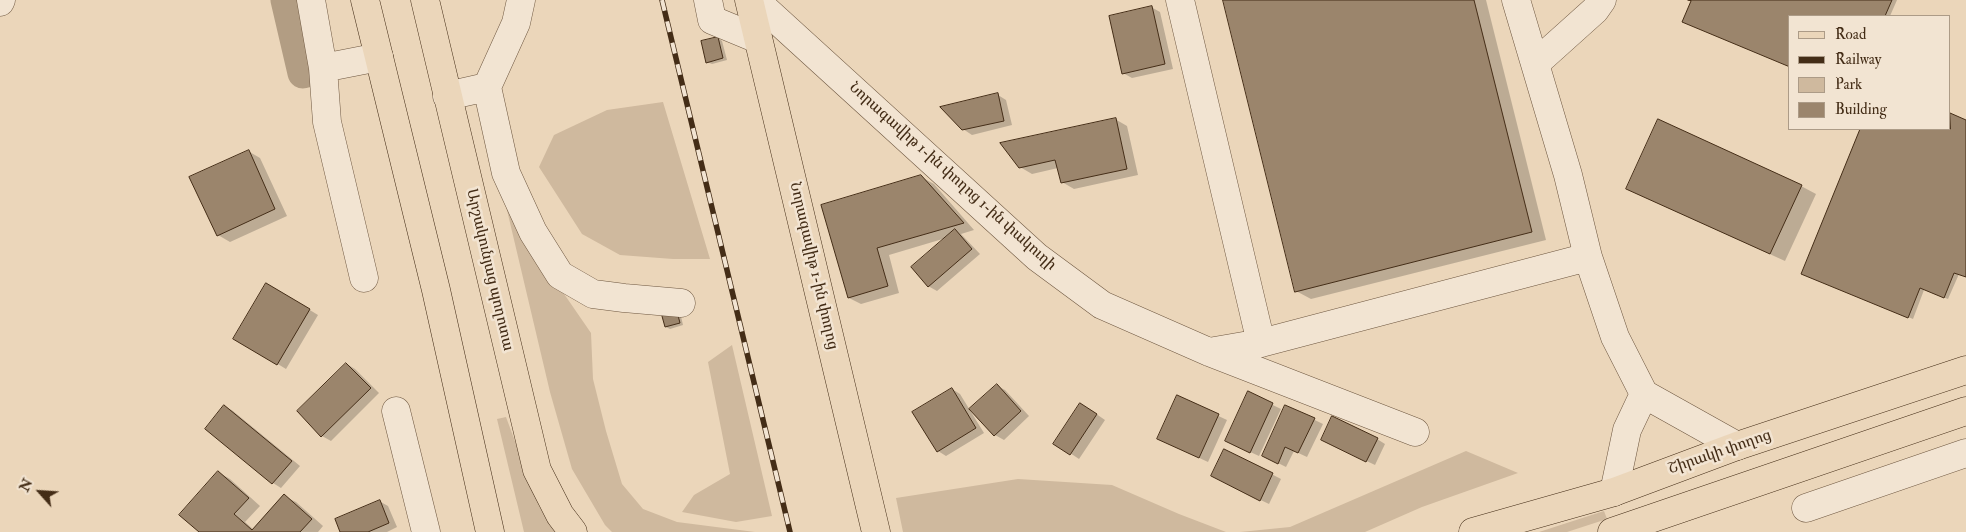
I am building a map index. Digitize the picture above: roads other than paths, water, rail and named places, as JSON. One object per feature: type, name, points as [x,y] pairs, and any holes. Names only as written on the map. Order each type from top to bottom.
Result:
[{"type":"main road","points":[[365,0],[436,290],[490,532]]},
{"type":"main road","name":"Արշակունյաց պողոտա","points":[[425,0],[537,470],[560,515],[573,532]]},
{"type":"main road","name":"Նորագավիթ 1-ին փողոց","points":[[749,0],[876,532]]},
{"type":"main road","name":"Շիրակի փողոց","points":[[1473,532],[1614,492],[1737,446],[1966,370]]},
{"type":"main road","points":[[1612,532],[1966,411]]},
{"type":"street","points":[[311,0],[323,68],[327,122],[364,278]]},
{"type":"street","points":[[521,0],[516,23],[487,87],[506,173],[533,232],[560,275],[593,294],[681,303]]},
{"type":"street","points":[[708,0],[712,20],[758,39]]},
{"type":"street","name":"Նորագավիթ 1-ին փողոց 1-ին փակուղի","points":[[755,0],[1037,257],[1102,304],[1209,352],[1415,432]]},
{"type":"street","points":[[1180,0],[1260,343]]},
{"type":"street","points":[[1516,0],[1568,175],[1588,258],[1615,337],[1644,394],[1737,446]]},
{"type":"street","points":[[1536,63],[1595,10],[1602,0]]},
{"type":"street","points":[[323,68],[379,57]]},
{"type":"street","points":[[447,96],[487,87]]},
{"type":"street","points":[[1209,352],[1260,343],[1588,258]]},
{"type":"street","points":[[1614,492],[1627,430],[1644,394]]},
{"type":"street","points":[[396,411],[426,532]]},
{"type":"street","points":[[1806,508],[1966,453]]},
{"type":"waterway","points":[[286,0],[303,73]]},
{"type":"railway","points":[[662,0],[790,532]]}]
